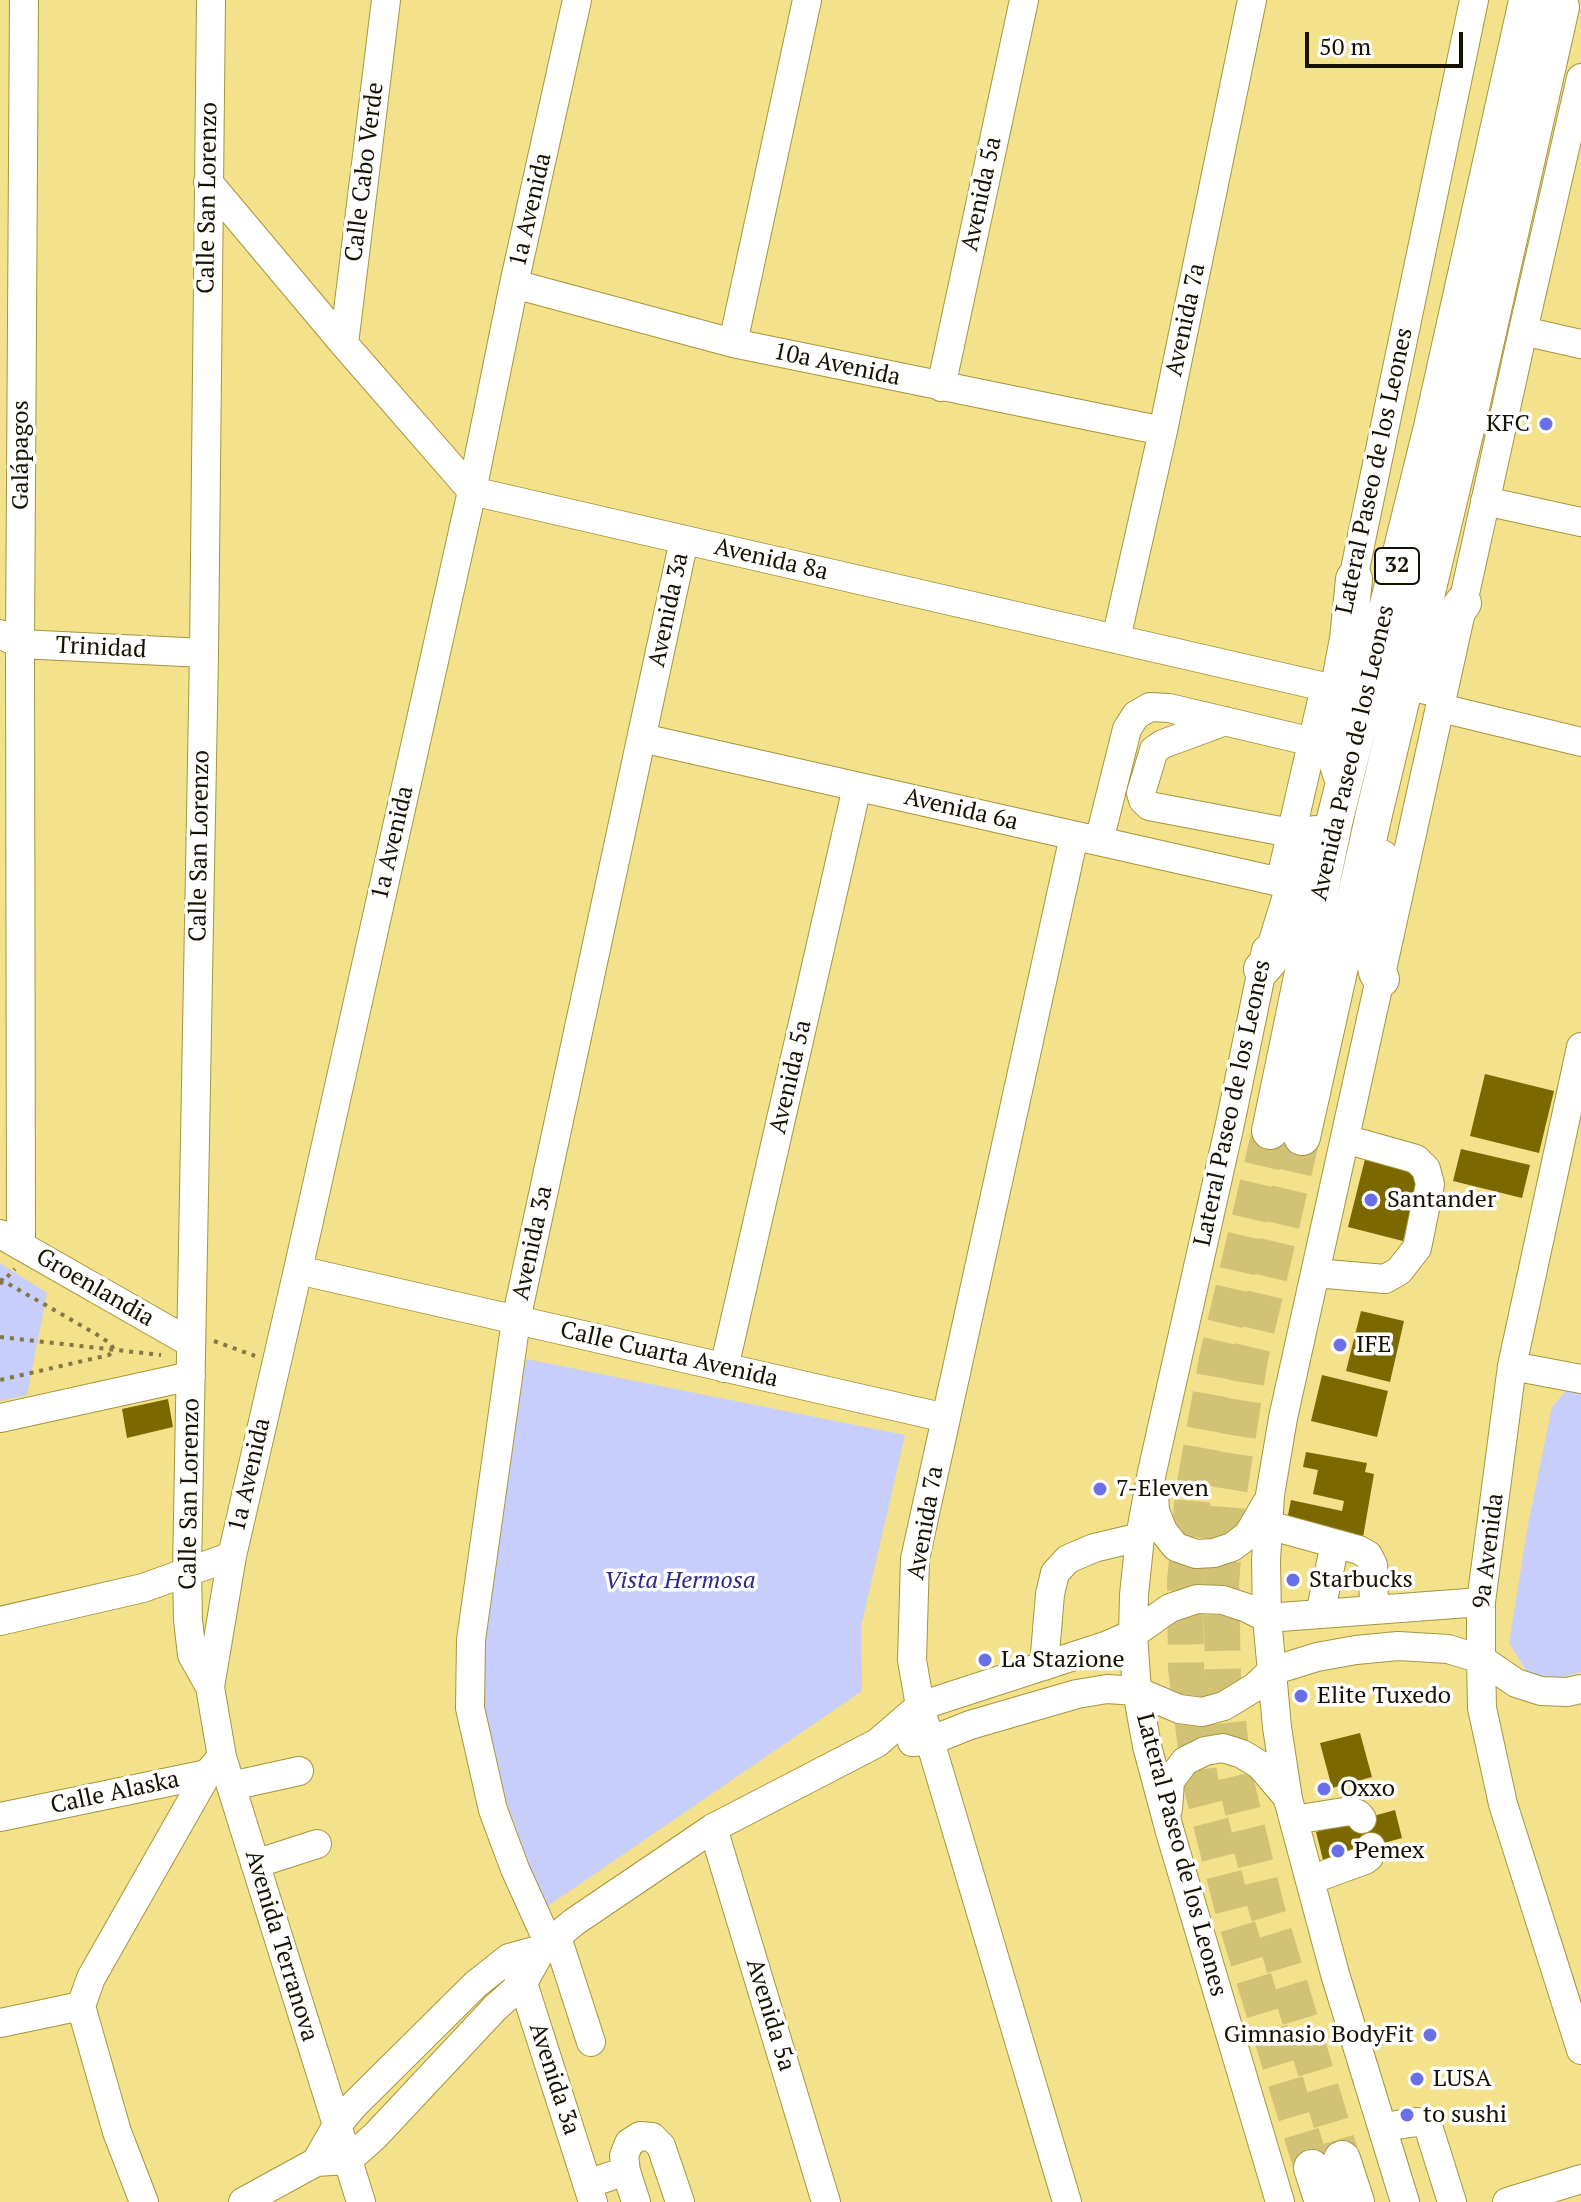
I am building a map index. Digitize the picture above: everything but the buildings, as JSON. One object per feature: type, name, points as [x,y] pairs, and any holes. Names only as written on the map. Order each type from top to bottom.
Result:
[{"type":"main road","name":"Avenida Paseo de los Leones","points":[[1544,4],[1467,425],[1374,814],[1286,1134],[1334,823],[1432,427],[1544,4]]},
{"type":"main road","points":[[1344,781],[1335,757],[1331,728],[1348,639],[1354,579]]},
{"type":"main road","points":[[1394,732],[1414,714],[1450,621],[1463,603]]},
{"type":"main road","points":[[1374,814],[1382,854],[1375,962],[1381,979]]},
{"type":"main road","points":[[1262,969],[1275,948],[1305,851],[1313,835],[1334,823]]},
{"type":"main road","points":[[1326,2177],[1356,2202]]},
{"type":"street","name":"Galápagos","points":[[10,1240],[10,639],[24,0]]},
{"type":"street","name":"Calle San Lorenzo","points":[[210,1687],[192,1655],[187,1571],[204,653],[211,0]]},
{"type":"street","name":"Calle Cabo Verde","points":[[344,344],[386,0]]},
{"type":"street","name":"1a Avenida","points":[[210,1687],[232,1556],[472,491],[577,0]]},
{"type":"street","points":[[733,343],[807,0]]},
{"type":"street","name":"Avenida 5a","points":[[941,387],[1024,0]]},
{"type":"street","name":"Avenida 7a","points":[[1116,639],[1163,431],[1252,0]]},
{"type":"street","name":"Lateral Paseo de los Leones","points":[[1280,2202],[1147,1746],[1137,1691],[1134,1595],[1140,1537],[1152,1472],[1291,833],[1354,579],[1474,0]]},
{"type":"street","points":[[1405,2202],[1335,1974],[1291,1810],[1277,1727],[1267,1618],[1266,1560],[1270,1495],[1283,1418],[1523,331],[1573,144],[1581,78]]},
{"type":"street","points":[[208,182],[472,491]]},
{"type":"street","name":"10a Avenida","points":[[514,284],[733,343],[1163,431]]},
{"type":"street","points":[[1523,331],[1577,343]]},
{"type":"street","name":"Avenida 8a","points":[[472,491],[1325,687]]},
{"type":"street","points":[[1485,501],[1581,522]]},
{"type":"street","name":"Avenida 3a","points":[[591,2042],[515,1869],[493,1810],[470,1708],[471,1640],[516,1320],[684,540]]},
{"type":"street","name":"Trinidad","points":[[10,639],[204,653]]},
{"type":"street","name":"Avenida 7a","points":[[1067,2202],[920,1706],[912,1660],[915,1559],[946,1418],[1087,839],[1127,729],[1136,715],[1150,707],[1169,708],[1225,721]]},
{"type":"street","points":[[1441,708],[1581,742]]},
{"type":"street","points":[[1291,833],[1149,806],[1141,793],[1154,750],[1225,721],[1313,742]]},
{"type":"street","name":"Avenida 6a","points":[[642,738],[1280,882]]},
{"type":"street","name":"Avenida 5a","points":[[724,1368],[857,787]]},
{"type":"street","name":"9a Avenida","points":[[1581,1047],[1512,1366],[1481,1602],[1482,1708],[1503,1804],[1581,2050]]},
{"type":"street","points":[[1315,1273],[1385,1279],[1399,1271],[1417,1248],[1430,1184],[1426,1169],[1416,1159],[1345,1139]]},
{"type":"street","name":"Groenlandia","points":[[10,1240],[191,1352]]},
{"type":"street","name":"Calle Cuarta Avenida","points":[[298,1270],[946,1418]]},
{"type":"street","points":[[0,1418],[191,1352]]},
{"type":"street","points":[[1512,1366],[1581,1379]]},
{"type":"street","points":[[1152,1472],[1155,1511],[1163,1531],[1176,1547],[1196,1554],[1214,1553],[1232,1547],[1248,1535],[1270,1495]]},
{"type":"street","points":[[1268,1525],[1368,1555],[1373,1565],[1374,1610]]},
{"type":"street","points":[[1044,1666],[1050,1594],[1055,1573],[1068,1559],[1081,1553],[1140,1537]]},
{"type":"street","points":[[1320,1614],[1335,1544]]},
{"type":"street","points":[[0,1621],[143,1588],[232,1556]]},
{"type":"street","points":[[316,2162],[336,2127],[353,2106],[476,1984],[516,1970],[574,1922],[713,1828],[877,1743],[920,1706],[1105,1646],[1133,1634],[1170,1608],[1197,1599],[1223,1600],[1267,1618],[1481,1602]]},
{"type":"street","points":[[877,1743],[930,1741],[970,1725],[1077,1694],[1107,1689],[1137,1691],[1179,1709],[1202,1712],[1224,1706],[1255,1687],[1272,1671],[1317,1657],[1398,1646],[1448,1649],[1481,1659],[1516,1683],[1541,1691],[1581,1689]]},
{"type":"street","name":"Avenida Terranova","points":[[210,1687],[220,1772],[255,1864],[361,2202]]},
{"type":"street","points":[[1170,1832],[1167,1798],[1170,1781],[1185,1761],[1205,1751],[1223,1748],[1242,1754],[1260,1765],[1291,1810]]},
{"type":"street","name":"Calle Alaska","points":[[0,1817],[220,1772],[299,1771]]},
{"type":"street","points":[[144,2202],[117,2132],[81,2006],[91,1978],[220,1772]]},
{"type":"street","points":[[1291,1810],[1350,1811],[1362,1819]]},
{"type":"street","name":"Avenida 5a","points":[[713,1828],[826,2202]]},
{"type":"street","points":[[255,1864],[317,1844]]},
{"type":"street","points":[[1310,1880],[1365,1860],[1371,1847]]},
{"type":"street","points":[[243,2202],[316,2162],[348,2160],[375,2136],[495,2008],[516,1970]]},
{"type":"street","name":"Avenida 3a","points":[[516,1970],[590,2193]]},
{"type":"street","points":[[0,2023],[81,2006]]},
{"type":"street","points":[[1383,2127],[1417,2122],[1429,2129],[1452,2202]]},
{"type":"street","points":[[636,2202],[624,2156],[629,2143],[640,2136],[652,2137],[661,2146],[680,2202]]},
{"type":"street","points":[[590,2193],[626,2171]]},
{"type":"street","points":[[1507,2202],[1581,2179]]},
{"type":"path","points":[[0,1279],[96,1334],[111,1344],[114,1350]]},
{"type":"path","points":[[0,1337],[114,1350],[191,1352],[276,1364]]},
{"type":"path","points":[[0,1380],[109,1355],[114,1350]]},
{"type":"green space","points":[[0,1263],[47,1293],[27,1395],[0,1401]]},
{"type":"green space","name":"Vista Hermosa","points":[[526,1359],[905,1435],[861,1627],[862,1691],[545,1908],[485,1743],[483,1629]]},
{"type":"green space","points":[[1581,1387],[1581,1672],[1552,1680],[1530,1677],[1509,1643],[1528,1525],[1552,1407],[1565,1392]]},
{"type":"tunnel","points":[[1270,1131],[1217,1359],[1193,1494],[1185,1581],[1186,1668],[1200,1780],[1234,1914],[1312,2168]]},
{"type":"tunnel","points":[[1302,1137],[1250,1358],[1227,1505],[1221,1585],[1223,1676],[1234,1774],[1265,1903],[1342,2159]]},
{"type":"place","name":"KFC","points":[[1546,424]]},
{"type":"place","name":"Santander","points":[[1371,1200]]},
{"type":"place","name":"IFE","points":[[1340,1345]]},
{"type":"place","name":"7-Eleven","points":[[1100,1489]]},
{"type":"place","name":"Starbucks","points":[[1293,1580]]},
{"type":"place","name":"La Stazione","points":[[985,1660]]},
{"type":"place","name":"Elite Tuxedo","points":[[1301,1696]]},
{"type":"place","name":"Oxxo","points":[[1324,1789]]},
{"type":"place","name":"Pemex","points":[[1338,1851]]},
{"type":"place","name":"Gimnasio BodyFit","points":[[1430,2035]]},
{"type":"place","name":"LUSA","points":[[1417,2079]]},
{"type":"place","name":"to sushi","points":[[1407,2115]]}]
